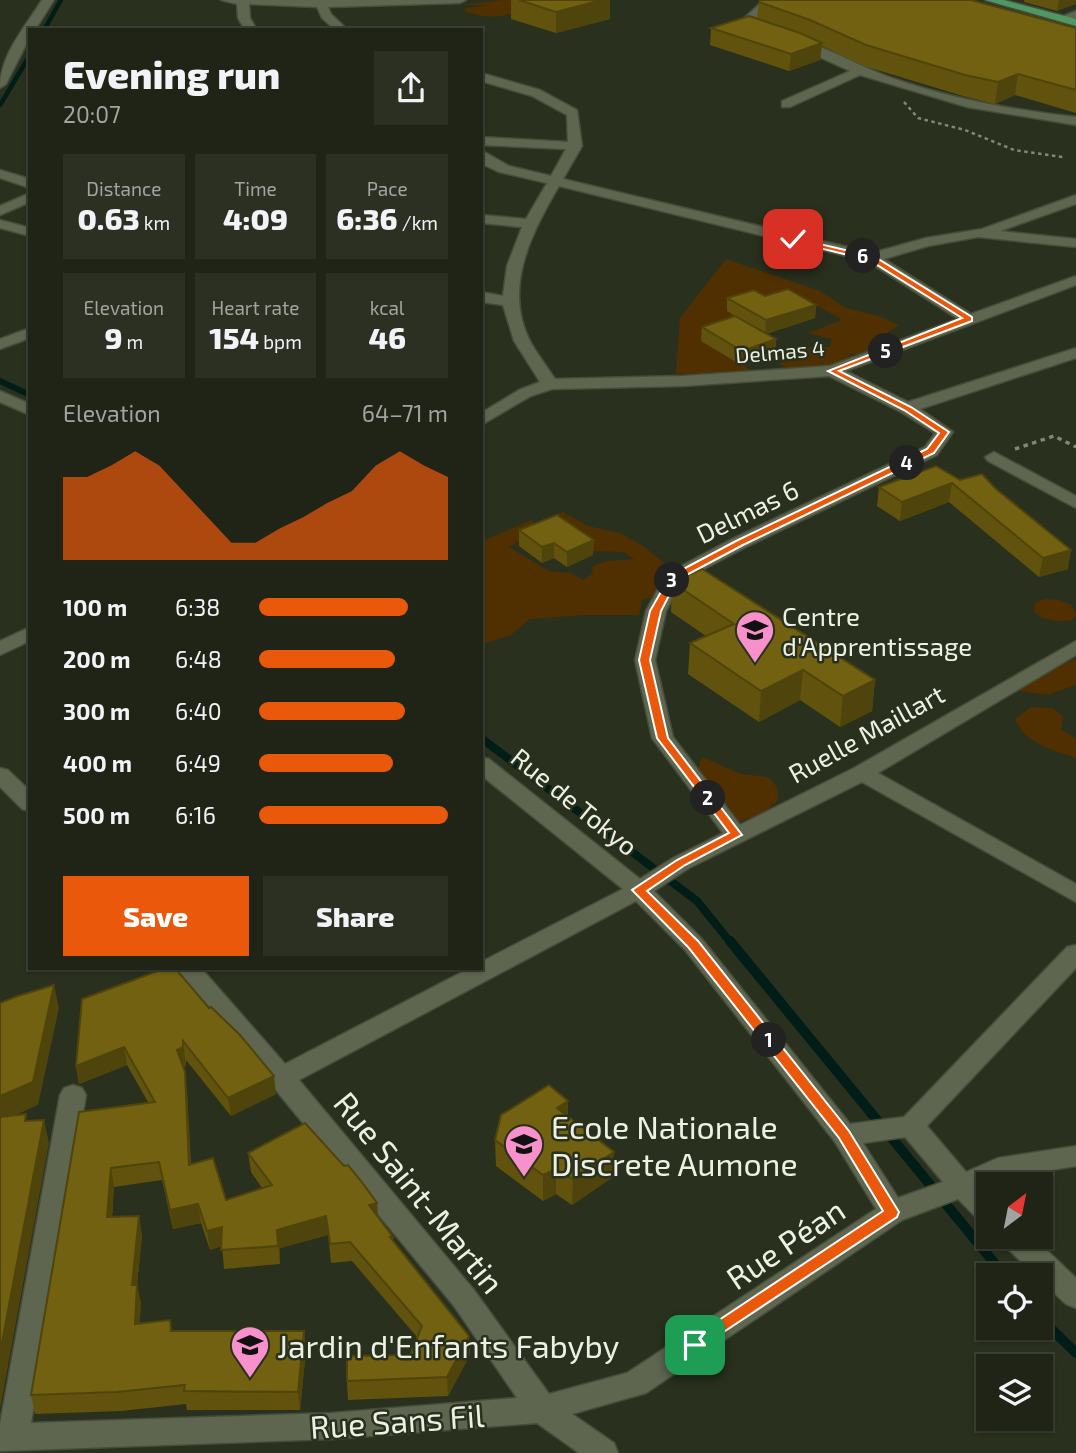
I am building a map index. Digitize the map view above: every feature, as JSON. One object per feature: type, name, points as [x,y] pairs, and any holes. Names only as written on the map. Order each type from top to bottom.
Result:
[{"type":"main road","points":[[991,0],[1076,23]]},
{"type":"street","points":[[35,28],[48,0]]},
{"type":"street","points":[[227,0],[243,3],[321,4],[460,0]]},
{"type":"street","points":[[771,0],[748,20],[751,27],[898,85],[995,111],[1076,121]]},
{"type":"street","points":[[243,3],[244,18],[250,28]]},
{"type":"street","points":[[321,4],[326,16],[340,28]]},
{"type":"street","points":[[1062,19],[1076,14]]},
{"type":"street","points":[[0,84],[26,46]]},
{"type":"street","points":[[786,104],[859,71]]},
{"type":"street","points":[[483,78],[536,93],[573,113],[575,146],[530,224],[514,266],[510,302],[522,341],[550,384]]},
{"type":"street","points":[[483,141],[575,146]]},
{"type":"street","points":[[483,156],[494,166],[872,258],[969,319]]},
{"type":"street","points":[[0,174],[28,183]]},
{"type":"street","points":[[0,211],[28,198]]},
{"type":"street","points":[[872,258],[926,242],[978,233],[1076,199]]},
{"type":"street","points":[[483,219],[530,224]]},
{"type":"street","points":[[0,224],[28,231]]},
{"type":"street","points":[[978,233],[1076,243]]},
{"type":"street","name":"Delmas 4","points":[[483,418],[525,393],[550,384],[683,381],[832,371],[1076,280]]},
{"type":"street","points":[[483,297],[510,302]]},
{"type":"street","points":[[0,330],[23,335]]},
{"type":"street","points":[[0,344],[23,335]]},
{"type":"street","points":[[908,408],[1073,356]]},
{"type":"street","name":"Delmas 6","points":[[736,835],[663,738],[645,660],[656,611],[673,578],[930,451],[944,432],[908,408],[832,371]]},
{"type":"street","points":[[0,396],[28,409]]},
{"type":"street","points":[[993,457],[1076,503]]},
{"type":"street","points":[[0,649],[28,634]]},
{"type":"street","name":"Ruelle Maillart","points":[[639,890],[681,863],[862,773],[1076,647]]},
{"type":"street","name":"Rue de Tokyo","points":[[483,766],[639,890],[693,944],[844,1135],[892,1212]]},
{"type":"street","points":[[862,773],[1076,894]]},
{"type":"street","points":[[14,779],[28,801]]},
{"type":"street","points":[[282,1077],[639,890]]},
{"type":"street","points":[[844,1135],[911,1126],[1076,953]]},
{"type":"street","name":"Rue Saint-Martin","points":[[189,970],[282,1077],[464,1298],[542,1409],[603,1453]]},
{"type":"street","points":[[7,1438],[73,1095]]},
{"type":"street","points":[[911,1126],[976,1199]]},
{"type":"street","name":"Rue Péan","points":[[542,1409],[635,1384],[892,1212],[962,1186],[999,1168],[1076,1156]]},
{"type":"street","points":[[1028,1250],[1076,1296]]},
{"type":"street","name":"Rue Sans Fil","points":[[7,1438],[332,1426],[542,1409]]},
{"type":"path","points":[[898,85],[892,90],[918,118],[965,130],[1014,150],[1063,157]]},
{"type":"path","points":[[993,457],[1054,436],[1076,447]]},
{"type":"shaded area","points":[[503,0],[544,0],[514,13],[496,16],[464,11],[466,8],[490,5],[461,5]]},
{"type":"shaded area","points":[[726,259],[820,291],[846,308],[879,316],[899,325],[888,332],[889,349],[868,355],[850,354],[844,366],[798,372],[779,364],[795,356],[804,347],[830,347],[832,339],[808,333],[842,320],[806,299],[776,308],[710,342],[755,373],[676,374],[680,318]]},
{"type":"shaded area","points":[[563,512],[588,526],[620,533],[643,546],[668,566],[672,579],[654,584],[663,594],[642,600],[639,615],[530,619],[511,635],[483,644],[483,541],[531,520],[540,529],[509,547],[549,571],[570,573],[584,580],[592,574],[593,566],[608,561],[634,559],[623,552],[594,551],[551,516]]},
{"type":"shaded area","points":[[1045,599],[1060,600],[1072,605],[1076,615],[1067,621],[1043,618],[1034,612],[1035,603]]},
{"type":"shaded area","points":[[1076,659],[1076,685],[1047,695],[1019,691],[1031,670],[1054,668]]},
{"type":"shaded area","points":[[1031,707],[1053,708],[1063,717],[1061,730],[1076,738],[1076,758],[1040,744],[1025,734],[1015,719]]},
{"type":"shaded area","points":[[702,757],[741,774],[768,777],[777,787],[778,800],[758,815],[735,822],[697,771]]},
{"type":"building","points":[[519,0],[602,0],[556,12]]},
{"type":"building","points":[[971,0],[1076,28],[1076,90],[1018,74],[998,82],[965,75],[866,45],[810,20],[759,2]]},
{"type":"building","points":[[749,16],[822,43],[791,54],[711,28]]},
{"type":"building","points":[[788,289],[816,305],[766,320],[727,298],[754,290],[765,296]]},
{"type":"building","points":[[735,316],[776,339],[742,351],[702,327]]},
{"type":"building","points":[[936,466],[960,480],[982,474],[996,489],[1071,550],[1043,558],[952,483],[902,502],[879,487]]},
{"type":"building","points":[[557,515],[594,540],[567,552],[554,543],[542,547],[519,530]]},
{"type":"building","points":[[702,569],[875,680],[843,696],[803,670],[761,691],[690,643],[734,624],[672,582]]},
{"type":"building","points":[[161,970],[177,970],[209,1008],[240,1035],[274,1076],[228,1098],[183,1041],[183,1047],[177,1050],[185,1072],[189,1165],[213,1158],[226,1200],[272,1185],[248,1153],[305,1123],[361,1181],[377,1203],[369,1205],[393,1237],[390,1237],[469,1336],[447,1377],[347,1381],[347,1356],[410,1355],[422,1326],[350,1242],[330,1244],[326,1216],[277,1230],[278,1246],[221,1250],[222,1227],[207,1231],[198,1204],[170,1210],[159,1162],[111,1168],[107,1217],[139,1216],[132,1285],[137,1285],[135,1324],[170,1320],[171,1331],[304,1331],[298,1392],[184,1391],[185,1385],[117,1392],[31,1395],[79,1112],[155,1102],[124,1047],[76,1066],[82,999]]},
{"type":"building","points":[[54,985],[33,1082],[0,1096],[0,1003]]},
{"type":"building","points":[[549,1085],[568,1101],[557,1108],[614,1152],[573,1179],[556,1169],[543,1175],[495,1140],[501,1115]]},
{"type":"building","points":[[26,1114],[25,1121],[44,1120],[0,1353],[0,1117]]},
{"type":"waterway","points":[[45,28],[61,0]]},
{"type":"waterway","points":[[0,105],[28,58]]},
{"type":"waterway","points":[[0,381],[28,394]]},
{"type":"waterway","points":[[483,740],[697,901],[731,943]]},
{"type":"waterway","points":[[730,941],[994,1263]]},
{"type":"waterway","points":[[1053,1331],[1076,1353]]},
{"type":"place","name":"Centre d'Apprentissage","points":[[755,664]]},
{"type":"place","name":"Ecole Nationale Discrete Aumone","points":[[524,1178]]},
{"type":"place","name":"Jardin d'Enfants Fabyby","points":[[250,1379]]},
{"type":"route","points":[[695,1345],[816,1266],[892,1212],[844,1135],[693,944],[639,890],[681,863],[736,835],[663,738],[645,660],[656,611],[673,578],[930,451],[944,432],[908,408],[832,371],[969,319],[872,258],[793,239]]}]
